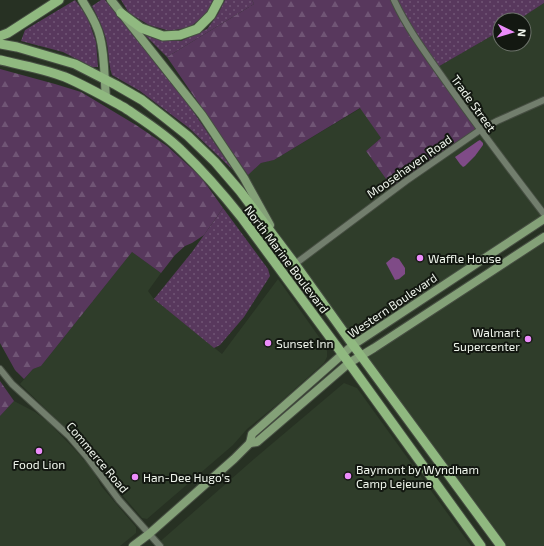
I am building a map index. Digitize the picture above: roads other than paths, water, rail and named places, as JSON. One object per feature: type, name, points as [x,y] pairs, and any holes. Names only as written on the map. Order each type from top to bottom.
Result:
[{"type":"highway","points":[[4,35],[59,0]]},
{"type":"highway","points":[[121,13],[141,28],[162,36],[180,35],[197,29],[211,15],[219,0]]},
{"type":"highway","points":[[0,44],[17,47],[76,64],[142,100],[188,136],[215,162],[240,191],[280,244]]},
{"type":"highway","name":"North Marine Boulevard","points":[[0,60],[28,66],[65,77],[106,97],[145,121],[180,148],[200,168],[242,218],[481,546]]},
{"type":"highway","name":"North Marine Boulevard","points":[[280,244],[501,546]]},
{"type":"highway","points":[[460,518],[479,536],[486,546]]},
{"type":"main road","points":[[82,0],[93,18],[100,37],[103,54],[106,97]]},
{"type":"main road","name":"North Marine Boulevard","points":[[111,0],[176,81],[217,136],[244,178],[280,244]]},
{"type":"main road","name":"Western Boulevard","points":[[134,546],[234,459],[250,443],[252,434],[342,354],[544,219]]},
{"type":"main road","name":"Western Boulevard","points":[[250,443],[257,442],[349,363],[544,237]]},
{"type":"street","name":"Trade Street","points":[[394,0],[400,14],[414,37],[480,130],[544,214]]},
{"type":"street","name":"Moosehaven Road","points":[[295,264],[406,181],[480,130],[544,100]]},
{"type":"street","name":"Commerce Road","points":[[0,369],[12,384],[69,436],[87,457],[119,500],[160,546]]},
{"type":"place","name":"Waffle House","points":[[420,258]]},
{"type":"place","name":"Walmart Supercenter","points":[[528,339]]},
{"type":"place","name":"Sunset Inn","points":[[268,343]]},
{"type":"place","name":"Food Lion","points":[[39,451]]},
{"type":"place","name":"Baymont by Wyndham Camp Lejeune","points":[[348,476]]},
{"type":"place","name":"Han-Dee Hugo's","points":[[135,477]]}]
